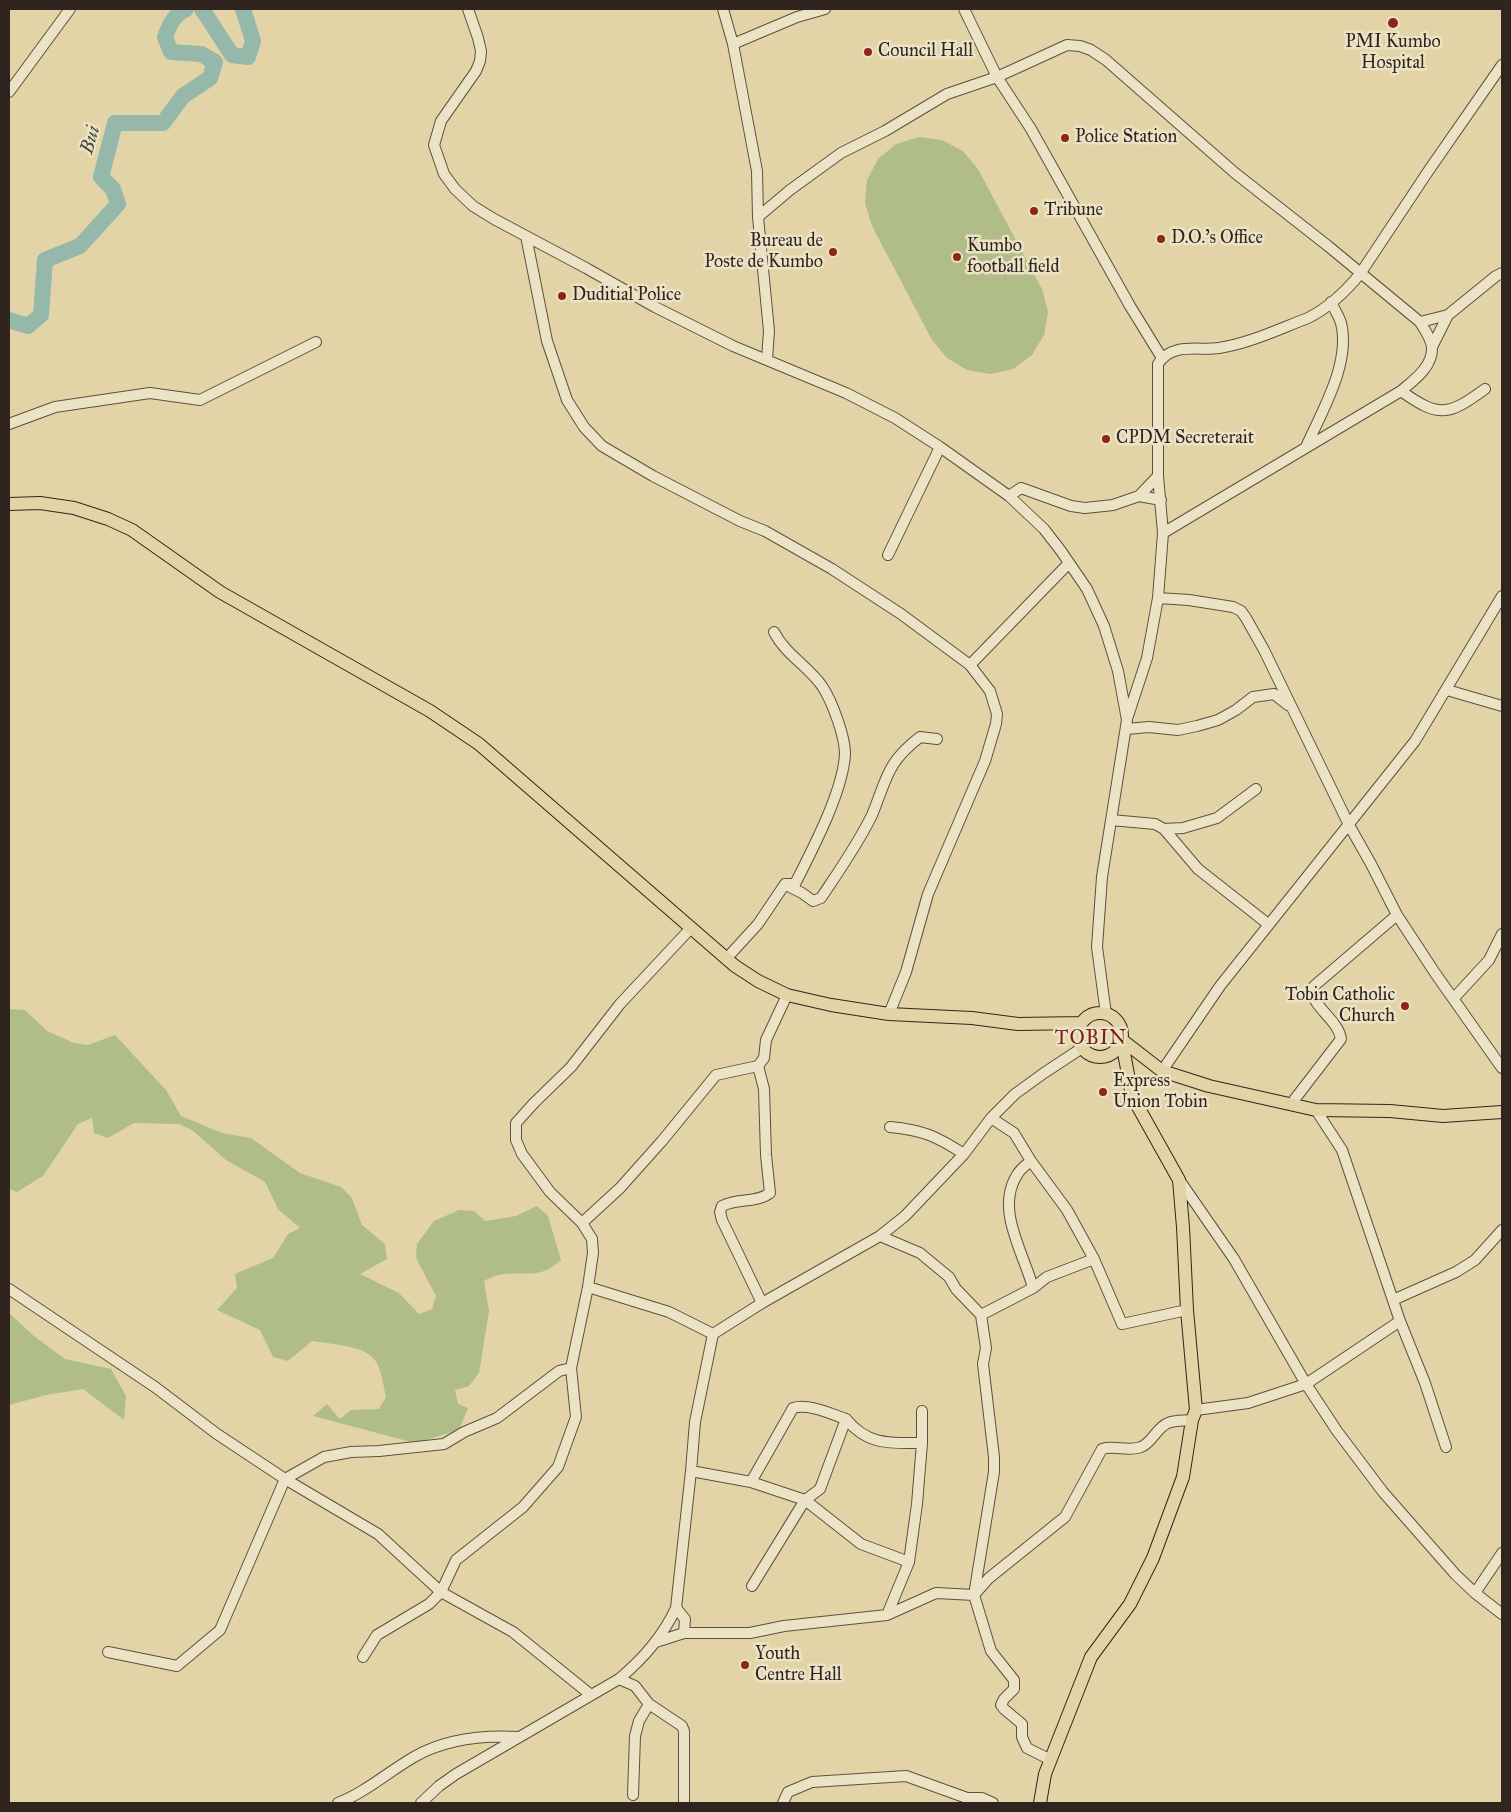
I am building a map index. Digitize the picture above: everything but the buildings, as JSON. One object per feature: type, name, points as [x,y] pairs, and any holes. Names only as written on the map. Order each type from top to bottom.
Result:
[{"type":"main road","points":[[9,504],[40,503],[74,508],[108,519],[132,530],[220,592],[430,711],[479,744],[726,959],[758,981],[787,995],[830,1005],[888,1014],[972,1018],[1018,1024],[1081,1023]]},
{"type":"main road","points":[[1040,1803],[1045,1774],[1091,1657],[1130,1604],[1153,1558],[1183,1477],[1194,1415],[1179,1180],[1132,1096],[1120,1024],[1112,1016],[1106,1014],[1092,1014],[1081,1023],[1078,1036],[1082,1048],[1091,1056],[1104,1058],[1115,1053],[1122,1041]]},
{"type":"main road","points":[[1122,1041],[1162,1071],[1209,1086],[1316,1110],[1390,1111],[1443,1116],[1502,1112]]},
{"type":"street","points":[[9,92],[70,9]]},
{"type":"street","points":[[468,9],[480,44],[480,61],[476,71],[441,120],[434,145],[444,174],[455,189],[473,206],[655,307],[733,346],[846,393],[895,418],[1009,496],[1044,530],[1087,589],[1104,626],[1118,671],[1126,724]]},
{"type":"street","points":[[723,9],[733,44],[757,171],[758,217],[769,321],[766,359]]},
{"type":"street","points":[[733,44],[813,10],[825,9]]},
{"type":"street","points":[[964,9],[998,77],[1162,358]]},
{"type":"street","points":[[758,217],[802,181],[841,154],[885,131],[947,94],[998,77],[1067,45],[1080,46],[1091,50],[1106,60],[1235,173],[1420,322],[1428,335],[1432,347]]},
{"type":"street","points":[[1106,1014],[1097,947],[1102,877],[1126,724],[1147,658],[1158,598],[1163,533],[1158,476],[1158,364],[1168,353],[1177,350],[1217,348],[1252,339],[1308,318],[1316,314],[1348,288],[1360,274],[1502,65]]},
{"type":"street","points":[[526,236],[547,341],[567,400],[584,427],[602,446],[653,476],[731,517],[765,531],[832,569],[901,614],[970,665],[990,691],[997,714],[996,724],[985,761],[928,894],[906,972],[888,1014]]},
{"type":"street","points":[[1163,533],[1401,391],[1421,373],[1429,360],[1432,347],[1448,315],[1502,273]]},
{"type":"street","points":[[1306,447],[1337,378],[1343,344],[1340,320],[1330,302]]},
{"type":"street","points":[[1420,322],[1448,315]]},
{"type":"street","points":[[9,424],[55,407],[150,393],[200,400],[316,342]]},
{"type":"street","points":[[1401,391],[1412,399],[1436,410],[1451,410],[1463,405],[1485,389]]},
{"type":"street","points":[[888,555],[940,447]]},
{"type":"street","points":[[1140,496],[1158,476]]},
{"type":"street","points":[[1009,496],[1021,488],[1072,506],[1085,508],[1113,505],[1140,496],[1161,500]]},
{"type":"street","points":[[970,665],[1069,563]]},
{"type":"street","points":[[1162,1071],[1220,986],[1415,741],[1502,596]]},
{"type":"street","points":[[1158,598],[1189,600],[1233,607],[1241,611],[1264,650],[1349,825],[1397,915],[1502,1068]]},
{"type":"street","points":[[774,632],[780,643],[810,670],[823,688],[829,699],[845,752],[841,777],[830,810],[811,852],[795,884],[785,884]]},
{"type":"street","points":[[1447,690],[1502,706]]},
{"type":"street","points":[[1126,724],[1178,730],[1198,726],[1224,717],[1253,697],[1274,694],[1291,707]]},
{"type":"street","points":[[785,884],[813,901],[821,898],[852,851],[871,816],[884,779],[894,763],[908,747],[920,738],[937,739]]},
{"type":"street","points":[[1164,829],[1183,828],[1218,818],[1256,789]]},
{"type":"street","points":[[1111,820],[1155,824],[1164,829],[1198,869],[1268,924]]},
{"type":"street","points":[[726,959],[758,924],[785,884]]},
{"type":"street","points":[[1291,1104],[1341,1039],[1340,1032],[1313,998],[1311,991],[1314,986],[1397,915]]},
{"type":"street","points":[[363,1658],[377,1635],[429,1604],[441,1592],[456,1560],[523,1507],[558,1467],[576,1417],[572,1368],[588,1287],[593,1253],[592,1239],[582,1223],[550,1192],[522,1154],[516,1140],[516,1123],[571,1067],[620,1004],[691,928]]},
{"type":"street","points":[[1454,998],[1489,960],[1502,934]]},
{"type":"street","points":[[582,1223],[620,1188],[662,1141],[716,1075],[758,1066],[764,1058],[766,1040],[787,995]]},
{"type":"street","points":[[421,1803],[439,1786],[456,1774],[619,1679],[640,1662],[667,1627],[676,1608],[691,1471],[694,1422],[714,1334],[762,1303],[880,1236],[904,1216],[964,1154],[991,1118],[1015,1094],[1082,1048]]},
{"type":"street","points":[[758,1066],[764,1088],[766,1155],[770,1193],[765,1197],[728,1203],[722,1206],[720,1212],[722,1220],[762,1303]]},
{"type":"street","points":[[1316,1110],[1342,1150],[1400,1322],[1425,1383],[1446,1447]]},
{"type":"street","points":[[991,1118],[1014,1133],[1031,1161],[1067,1210],[1094,1259],[1122,1324],[1187,1310]]},
{"type":"street","points":[[890,1127],[925,1132],[939,1138],[964,1154]]},
{"type":"street","points":[[1031,1161],[1017,1173],[1011,1187],[1009,1200],[1010,1219],[1033,1288]]},
{"type":"street","points":[[1179,1180],[1234,1259],[1306,1384],[1337,1431],[1383,1492],[1455,1574],[1475,1593],[1502,1614]]},
{"type":"street","points":[[1393,1300],[1456,1272],[1469,1264],[1475,1260],[1502,1230]]},
{"type":"street","points":[[880,1236],[920,1253],[950,1276],[956,1289],[981,1315],[986,1348],[983,1364],[994,1457],[994,1472],[974,1595],[991,1651],[1014,1680],[1014,1689],[1001,1704],[1004,1709],[1022,1724],[1022,1737],[1027,1748],[1051,1760]]},
{"type":"street","points":[[981,1315],[1033,1288],[1047,1277],[1094,1259]]},
{"type":"street","points":[[588,1287],[669,1312],[714,1334]]},
{"type":"street","points":[[9,1290],[156,1387],[217,1434],[285,1479],[378,1534],[441,1592],[513,1632],[591,1695]]},
{"type":"street","points":[[974,1595],[989,1578],[1065,1517],[1098,1454],[1102,1450],[1109,1447],[1124,1449],[1142,1446],[1162,1426],[1169,1422],[1248,1403],[1306,1384],[1400,1322]]},
{"type":"street","points":[[108,1652],[177,1666],[220,1630],[285,1479],[324,1457],[350,1452],[379,1452],[444,1444],[464,1432],[497,1418],[559,1371],[572,1368]]},
{"type":"street","points":[[750,1482],[793,1408],[800,1406],[846,1419],[855,1430],[876,1442],[922,1443]]},
{"type":"street","points":[[887,1616],[909,1562],[917,1504],[922,1443],[922,1411]]},
{"type":"street","points":[[752,1586],[804,1500],[820,1489],[846,1419]]},
{"type":"street","points":[[691,1471],[750,1482],[804,1500],[861,1544],[909,1562]]},
{"type":"street","points":[[1475,1593],[1502,1553]]},
{"type":"street","points":[[655,1642],[684,1633],[750,1634],[784,1626],[887,1616],[936,1593],[974,1595]]},
{"type":"street","points":[[676,1608],[684,1619],[684,1633]]},
{"type":"street","points":[[619,1679],[635,1686],[649,1704],[678,1722],[684,1731],[684,1803]]},
{"type":"street","points":[[633,1796],[635,1736],[639,1721],[649,1704]]},
{"type":"street","points":[[338,1803],[353,1797],[415,1756],[428,1750],[484,1736],[520,1737]]},
{"type":"street","points":[[783,1803],[788,1792],[812,1782],[906,1776],[967,1798],[982,1798],[993,1803]]},
{"type":"green space","name":"Kumbo football field","points":[[919,137],[942,140],[963,151],[978,169],[1042,289],[1048,312],[1044,335],[1032,355],[1013,369],[990,374],[967,370],[947,358],[932,340],[872,226],[865,203],[867,180],[878,159],[896,144]]},
{"type":"green space","points":[[9,1009],[25,1010],[47,1031],[74,1043],[88,1045],[115,1035],[166,1090],[181,1116],[222,1133],[251,1138],[300,1173],[341,1187],[352,1198],[362,1225],[385,1244],[387,1259],[360,1274],[399,1293],[419,1314],[432,1309],[436,1296],[416,1258],[417,1244],[434,1221],[459,1210],[474,1211],[485,1221],[516,1216],[537,1206],[548,1216],[561,1260],[538,1273],[498,1275],[484,1281],[489,1311],[479,1373],[469,1386],[455,1390],[458,1404],[468,1408],[459,1430],[415,1443],[313,1416],[327,1404],[340,1419],[351,1410],[379,1409],[386,1397],[380,1370],[372,1357],[352,1347],[312,1341],[288,1361],[273,1357],[260,1330],[217,1310],[237,1288],[235,1274],[273,1258],[288,1234],[300,1228],[278,1209],[265,1182],[226,1160],[192,1130],[179,1124],[134,1123],[108,1138],[94,1133],[92,1118],[78,1124],[43,1176],[17,1192],[9,1189]]},
{"type":"green space","points":[[9,1313],[34,1336],[65,1359],[111,1369],[126,1396],[124,1420],[83,1389],[46,1395],[9,1405]]},
{"type":"waterway","name":"Bui","points":[[9,320],[28,326],[41,315],[45,260],[80,246],[118,204],[113,189],[101,177],[115,123],[163,123],[183,96],[210,78],[215,62],[201,54],[171,52],[165,37],[175,17],[186,9]]},
{"type":"waterway","name":"Bui","points":[[202,9],[232,55],[248,57],[253,41],[243,9]]},
{"type":"place","name":"PMI Kumbo Hospital","points":[[1393,23]]},
{"type":"place","name":"Council Hall","points":[[868,52]]},
{"type":"place","name":"Police Station","points":[[1065,138]]},
{"type":"place","name":"Tribune","points":[[1034,211]]},
{"type":"place","name":"D.O.'s Office","points":[[1161,239]]},
{"type":"place","name":"Bureau de Poste de Kumbo","points":[[833,252]]},
{"type":"place","name":"Kumbo football field","points":[[957,257]]},
{"type":"place","name":"Duditial Police","points":[[562,296]]},
{"type":"place","name":"CPDM Secreterait","points":[[1106,439]]},
{"type":"place","name":"Tobin Catholic Church","points":[[1405,1006]]},
{"type":"place","name":"Express Union Tobin","points":[[1103,1092]]},
{"type":"place","name":"Youth Centre Hall","points":[[745,1665]]},
{"type":"district","name":"TOBIN","points":[[1091,1039]]}]
